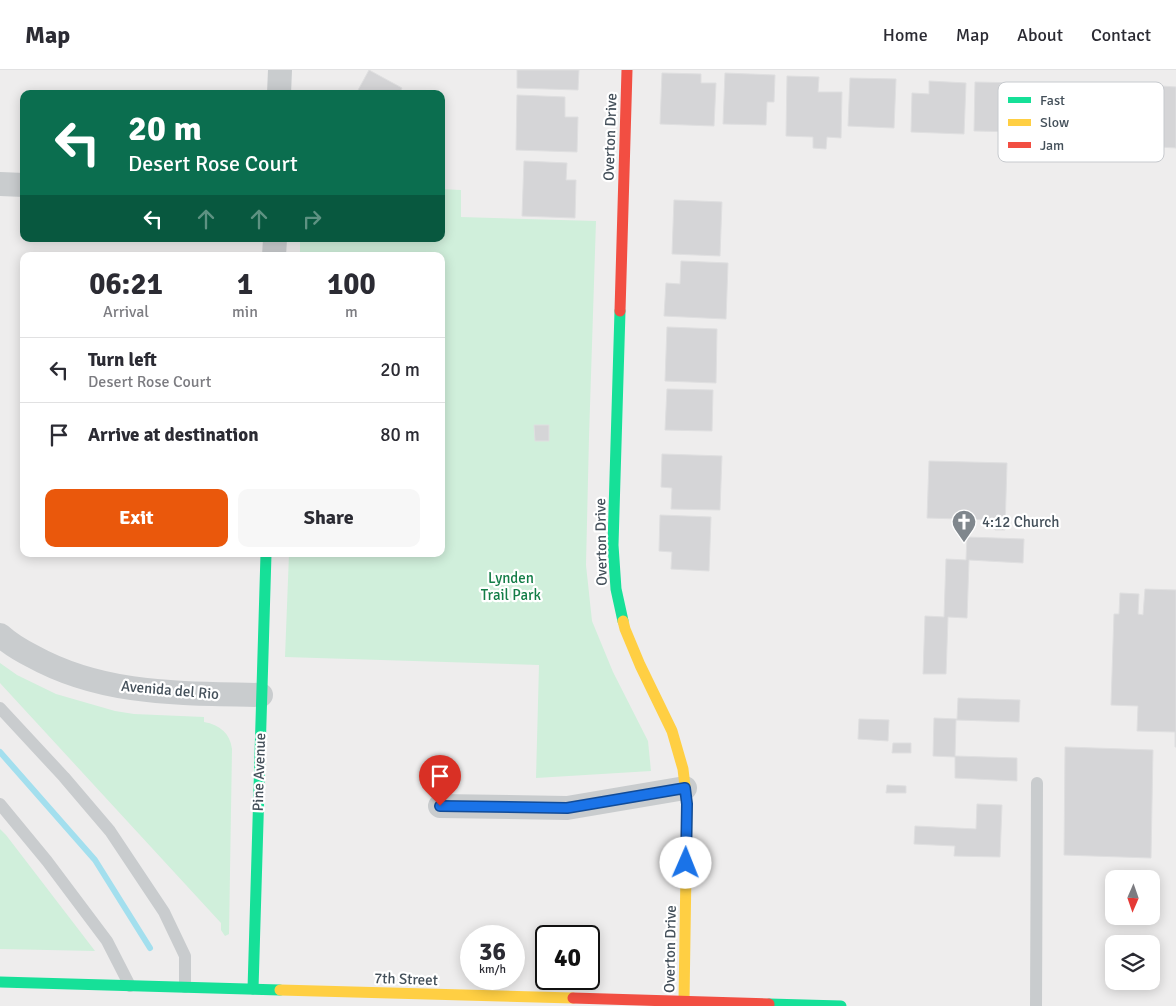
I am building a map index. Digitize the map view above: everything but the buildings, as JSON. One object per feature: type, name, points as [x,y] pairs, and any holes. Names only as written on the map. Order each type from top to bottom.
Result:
[{"type":"street","points":[[279,90],[280,70]]},
{"type":"street","name":"Overton Drive","points":[[627,70],[613,545],[616,589],[625,629],[672,731],[683,769],[687,804],[684,1001]]},
{"type":"street","points":[[0,184],[20,185]]},
{"type":"street","name":"Pine Avenue","points":[[253,989],[266,557]]},
{"type":"street","name":"Avenida del Rio","points":[[0,636],[10,644],[51,667],[101,683],[154,692],[262,696]]},
{"type":"street","points":[[440,806],[567,808],[685,788]]},
{"type":"street","name":"7th Street","points":[[0,982],[841,1006]]},
{"type":"lane","points":[[0,708],[64,777],[110,831],[164,912],[185,956],[185,987]]},
{"type":"lane","points":[[1036,1006],[1037,783]]},
{"type":"lane","points":[[0,804],[47,861],[107,941],[130,986]]},
{"type":"green space","name":"Lynden Trail Park","points":[[445,189],[461,190],[461,217],[596,221],[586,565],[592,621],[613,672],[648,741],[651,771],[536,778],[539,665],[285,657],[289,557],[445,557],[445,252],[300,252],[300,242],[445,242]]},
{"type":"green space","points":[[0,663],[17,675],[56,694],[115,711],[134,714],[204,717],[204,722],[215,725],[226,734],[232,749],[229,934],[225,936],[221,930],[221,923],[0,683]]},
{"type":"green space","points":[[0,829],[6,835],[95,951],[0,949]]},
{"type":"waterway","points":[[0,752],[95,860],[150,948]]},
{"type":"traffic: fast","points":[[620,311],[613,545],[616,589],[623,621]]},
{"type":"traffic: fast","points":[[253,989],[266,557]]},
{"type":"traffic: fast","points":[[0,982],[280,990]]},
{"type":"traffic: fast","points":[[769,1004],[841,1006]]},
{"type":"traffic: slow","points":[[623,621],[640,665],[672,731],[683,769],[687,804],[684,1001]]},
{"type":"traffic: slow","points":[[280,990],[573,998]]},
{"type":"traffic: jam","points":[[620,311],[627,70]]},
{"type":"traffic: jam","points":[[573,998],[769,1004]]},
{"type":"place","name":"4:12 Church","points":[[964,543]]},
{"type":"route","points":[[440,806],[567,808],[685,788],[687,804],[686,863]]}]
